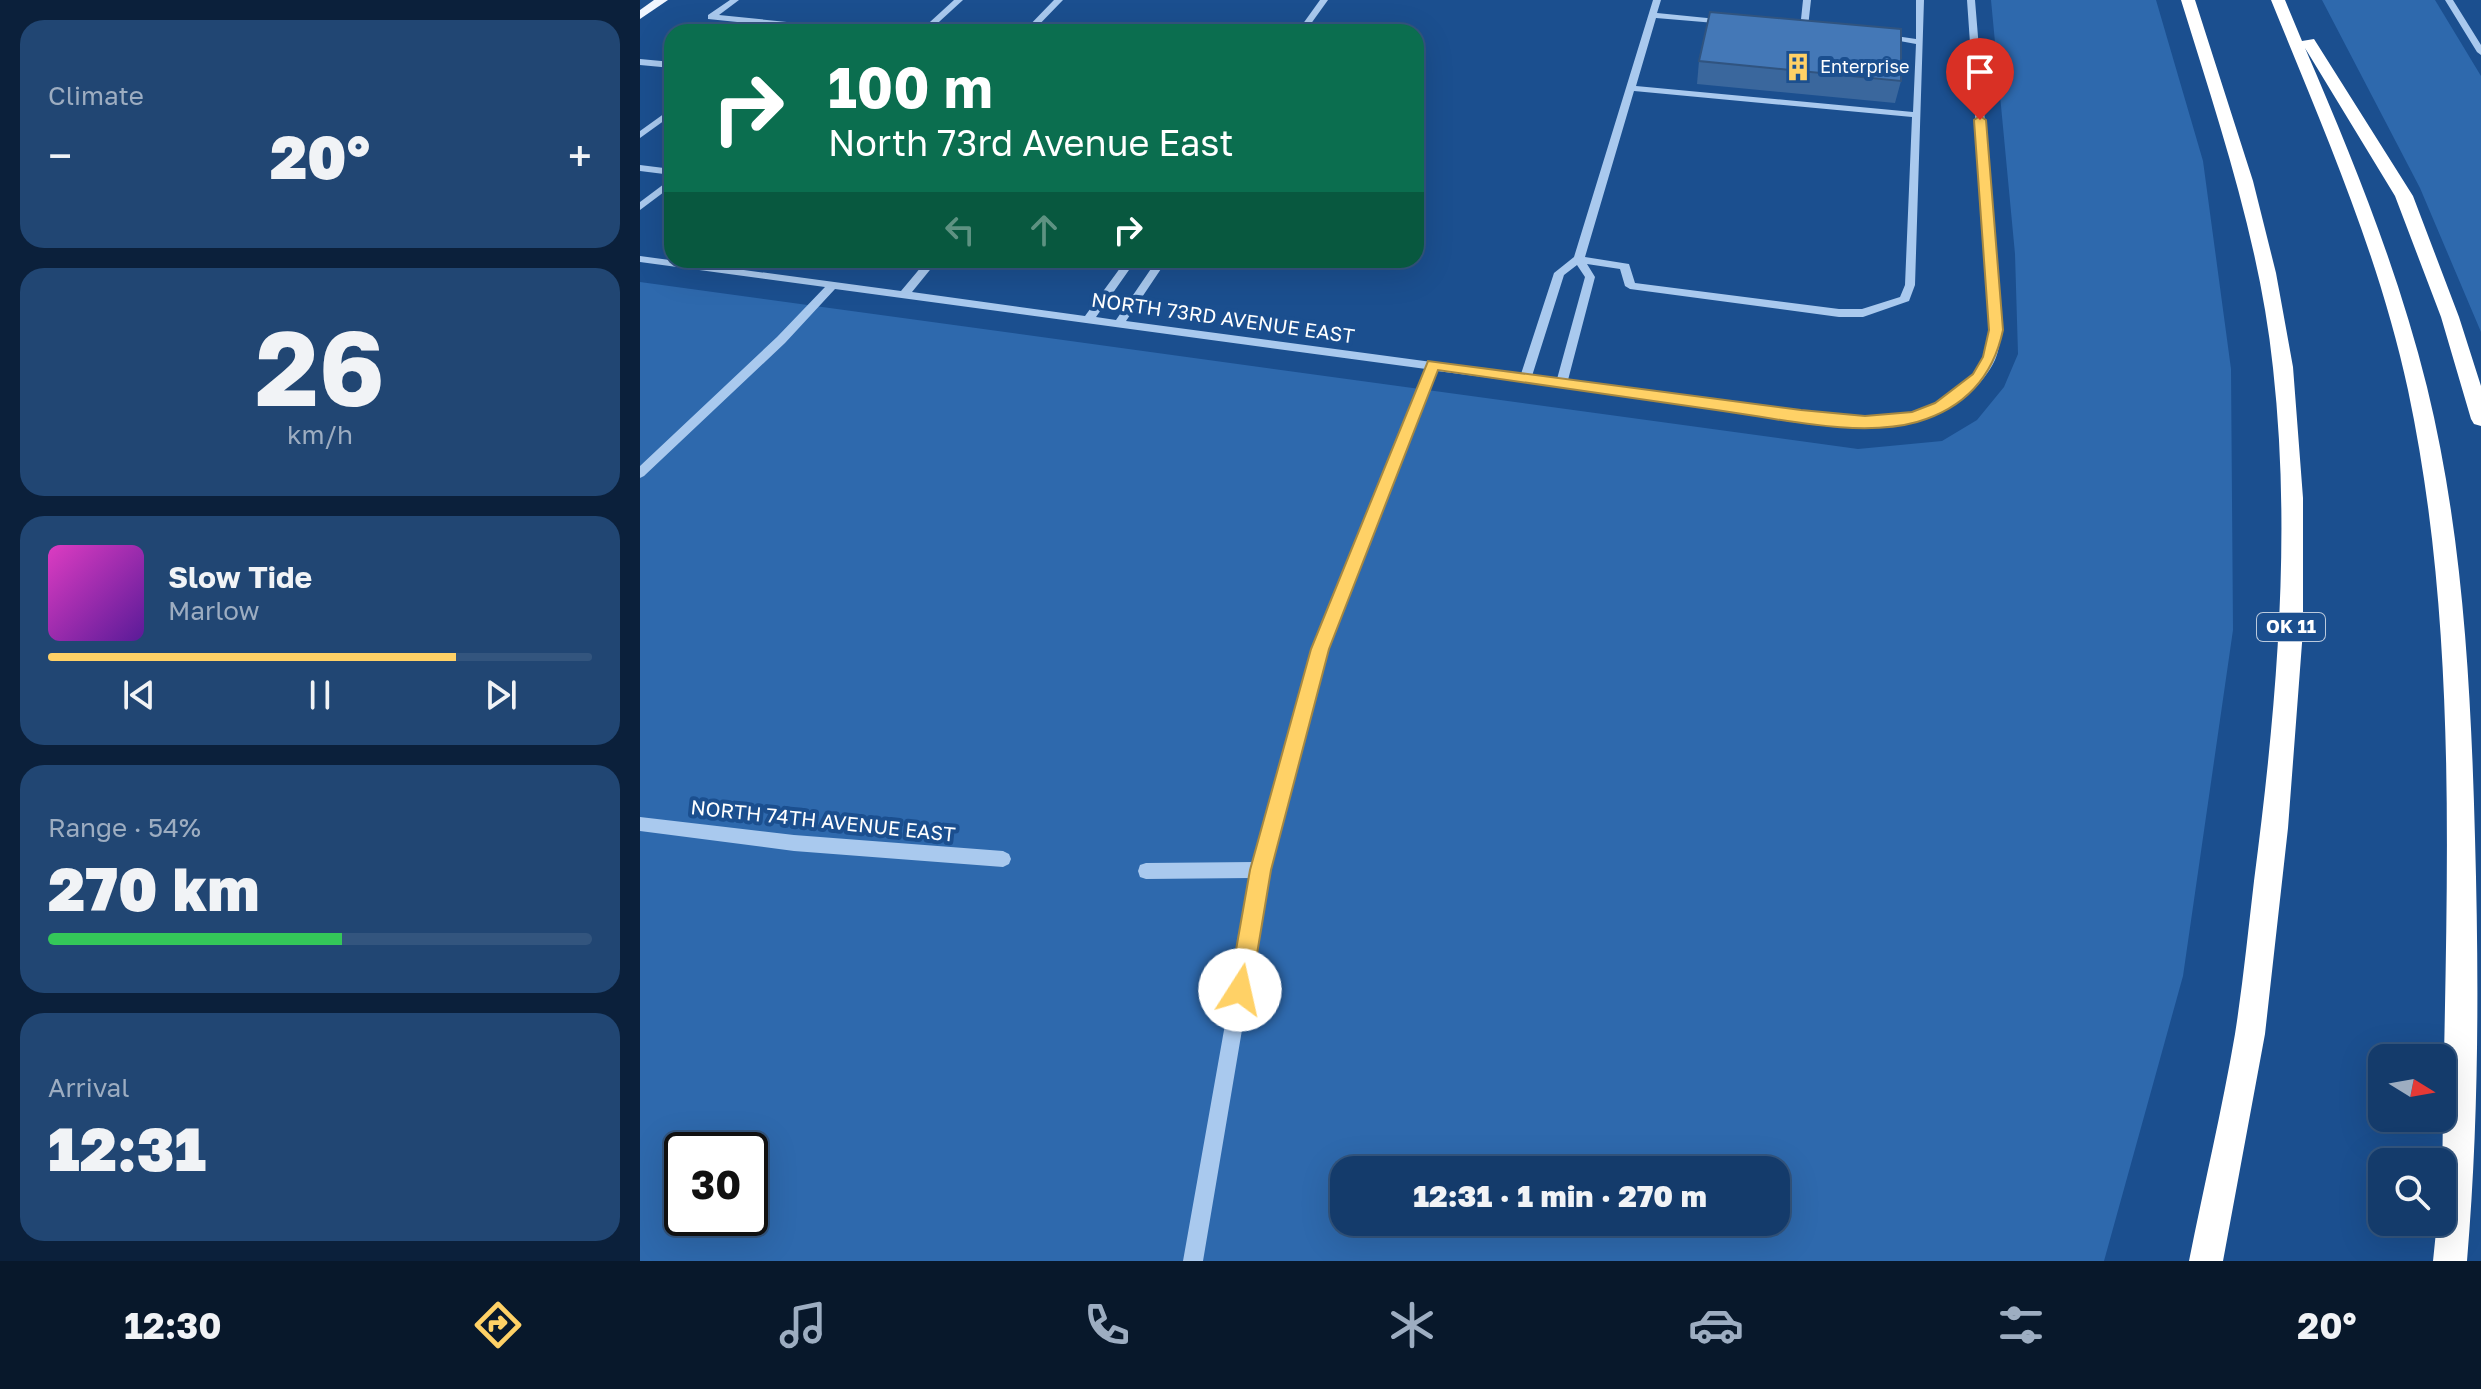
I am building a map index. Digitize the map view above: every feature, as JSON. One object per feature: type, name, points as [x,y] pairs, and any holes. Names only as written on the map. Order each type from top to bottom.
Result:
[{"type":"highway","name":"OK 11","points":[[2188,0],[2245,184],[2267,269],[2283,367],[2291,490],[2291,635],[2277,812],[2250,1033],[2206,1261]]},
{"type":"highway","points":[[2280,0],[2404,196],[2450,317],[2481,419]]},
{"type":"highway","points":[[2280,0],[2355,184],[2400,322],[2428,441],[2460,737],[2463,968],[2455,1211],[2450,1261]]},
{"type":"main road","points":[[640,15],[662,0]]},
{"type":"street","points":[[735,0],[711,17],[779,24]]},
{"type":"street","points":[[932,24],[959,0]]},
{"type":"street","points":[[1035,24],[1059,0]]},
{"type":"street","points":[[1307,24],[1324,0]]},
{"type":"street","points":[[1526,377],[1559,273],[1579,259],[1657,0]]},
{"type":"street","points":[[1804,29],[1807,0]]},
{"type":"street","points":[[1579,259],[1625,266],[1630,286],[1839,313],[1863,313],[1905,299],[1910,285],[1920,0]]},
{"type":"street","name":"NORTH 73RD AVENUE EAST","points":[[710,268],[1801,416],[1865,421],[1914,417],[1940,407],[1978,378],[1990,357],[1996,330],[1971,0]]},
{"type":"street","points":[[2449,0],[2481,52]]},
{"type":"street","points":[[1652,15],[1743,23]]},
{"type":"street","points":[[1788,27],[1818,30]]},
{"type":"street","points":[[1877,37],[1920,42]]},
{"type":"street","points":[[640,62],[664,64]]},
{"type":"street","points":[[1632,88],[1917,115]]},
{"type":"street","points":[[640,135],[664,117]]},
{"type":"street","points":[[640,168],[664,171]]},
{"type":"street","points":[[640,207],[664,188]]},
{"type":"street","name":"NORTH 73RD AVENUE EAST","points":[[640,259],[664,262]]},
{"type":"street","points":[[1562,382],[1590,277],[1579,259]]},
{"type":"street","points":[[905,293],[926,268]]},
{"type":"street","points":[[1089,318],[1125,268]]},
{"type":"street","points":[[1120,322],[1157,268]]},
{"type":"street","points":[[640,473],[781,340],[834,284]]},
{"type":"street","points":[[1193,1261],[1261,870],[1320,649],[1433,365]]},
{"type":"street","name":"NORTH 74TH AVENUE EAST","points":[[640,824],[794,843],[1003,859]]},
{"type":"street","points":[[1146,871],[1261,870]]},
{"type":"shaded area","points":[[1991,0],[2156,0],[2203,161],[2231,369],[2233,630],[2183,976],[2104,1261],[640,1261],[640,282],[1858,449],[1942,441],[1977,420],[2004,387],[2018,354],[2015,254]]},
{"type":"shaded area","points":[[2322,0],[2435,0],[2481,76],[2481,332],[2420,188]]},
{"type":"building","points":[[1710,12],[1901,29],[1901,81],[1699,61]]},
{"type":"place","name":"Enterprise","points":[[1798,67]]},
{"type":"route","points":[[1240,990],[1261,870],[1320,649],[1433,365],[1801,416],[1865,421],[1914,417],[1940,407],[1978,378],[1990,357],[1996,330],[1980,120]]}]
